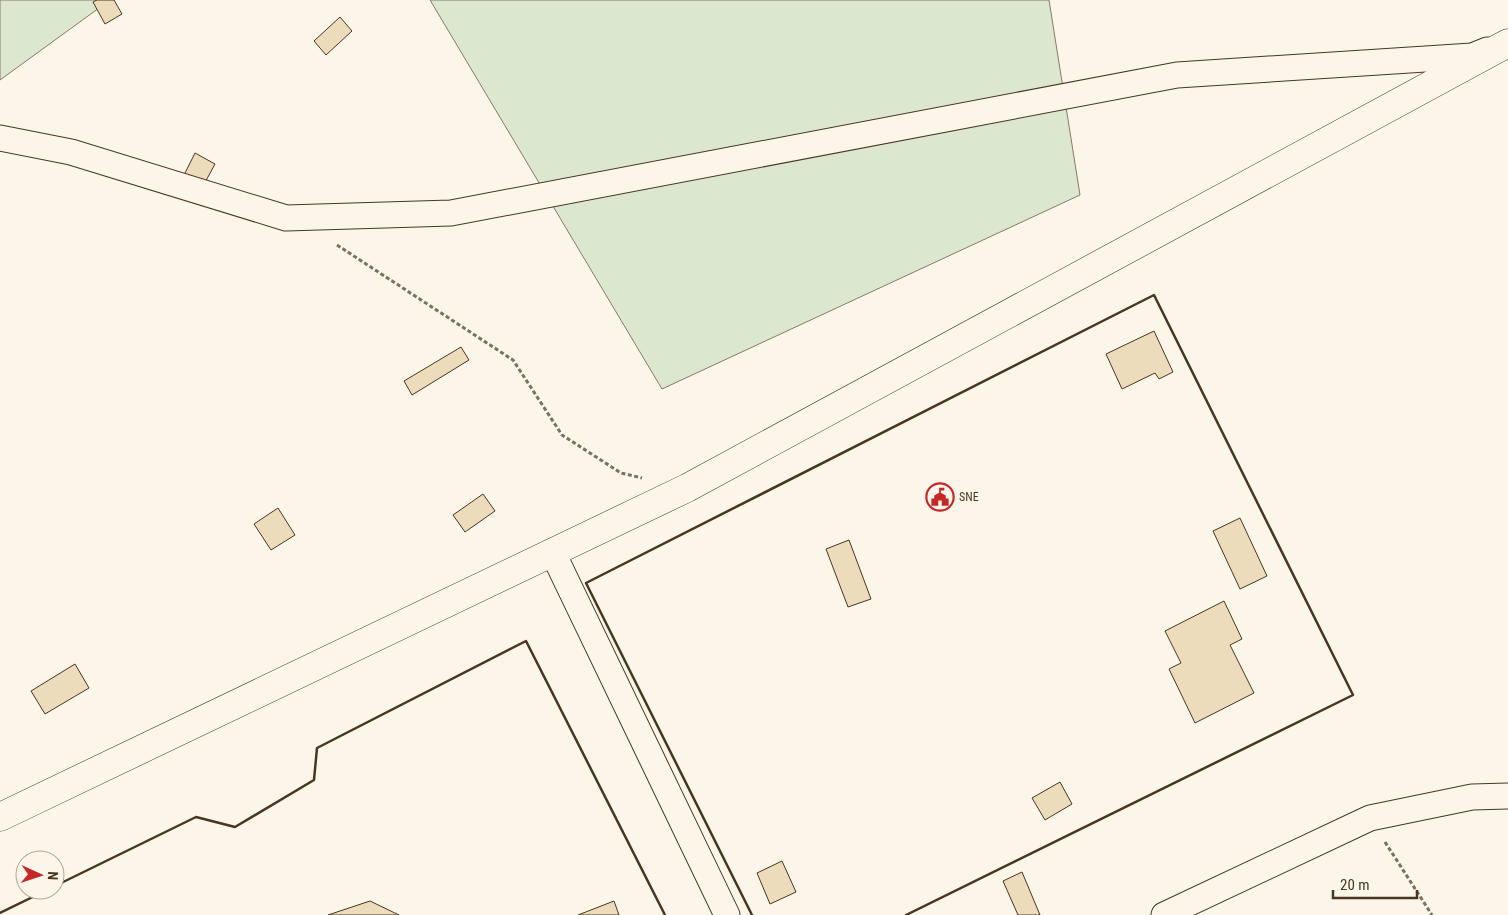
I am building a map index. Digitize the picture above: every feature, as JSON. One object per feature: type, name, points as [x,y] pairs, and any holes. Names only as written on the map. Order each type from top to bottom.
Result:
[{"type":"main road","points":[[0,818],[687,488],[1508,43]]},
{"type":"street","points":[[0,138],[71,152],[286,218],[450,213],[1177,75],[1472,56],[1508,43]]},
{"type":"street","points":[[553,553],[727,915]]},
{"type":"street","points":[[1164,915],[1370,818],[1472,797],[1508,796]]},
{"type":"path","points":[[334,243],[351,251],[513,360],[562,434],[621,474],[687,488]]},
{"type":"path","points":[[1370,818],[1432,915]]},
{"type":"green space","points":[[0,0],[110,0],[0,80]]},
{"type":"green space","points":[[430,0],[1049,0],[1080,195],[662,389]]},
{"type":"building","points":[[97,0],[114,0],[122,14],[105,24],[93,2]]},
{"type":"building","points":[[340,17],[352,31],[326,55],[314,41]]},
{"type":"building","points":[[195,153],[215,164],[202,188],[183,177]]},
{"type":"building","points":[[1154,331],[1173,372],[1159,379],[1155,373],[1122,389],[1106,354]]},
{"type":"building","points":[[461,347],[469,360],[412,395],[404,381]]},
{"type":"building","points":[[483,494],[495,511],[465,532],[453,515]]},
{"type":"building","points":[[278,508],[295,535],[271,550],[254,524]]},
{"type":"building","points":[[1240,518],[1267,576],[1240,589],[1213,531]]},
{"type":"building","points":[[849,540],[871,599],[848,607],[826,549]]},
{"type":"building","points":[[1224,601],[1242,639],[1230,645],[1254,693],[1195,723],[1169,669],[1181,663],[1165,631]]},
{"type":"building","points":[[75,664],[89,688],[45,714],[31,691]]},
{"type":"building","points":[[1060,782],[1072,804],[1045,820],[1032,798]]},
{"type":"building","points":[[782,861],[796,892],[770,904],[757,873]]},
{"type":"building","points":[[1022,872],[1040,915],[1018,915],[1003,881]]},
{"type":"building","points":[[370,901],[399,915],[328,915]]},
{"type":"building","points":[[614,901],[619,915],[578,915]]},
{"type":"wall","points":[[752,915],[586,583],[1154,295],[1353,695],[906,915]]},
{"type":"wall","points":[[65,881],[196,817],[235,827],[314,780],[317,748],[526,641],[665,915]]},
{"type":"wall","points":[[0,913],[27,900]]},
{"type":"place","name":"SNE","points":[[940,497]]}]
